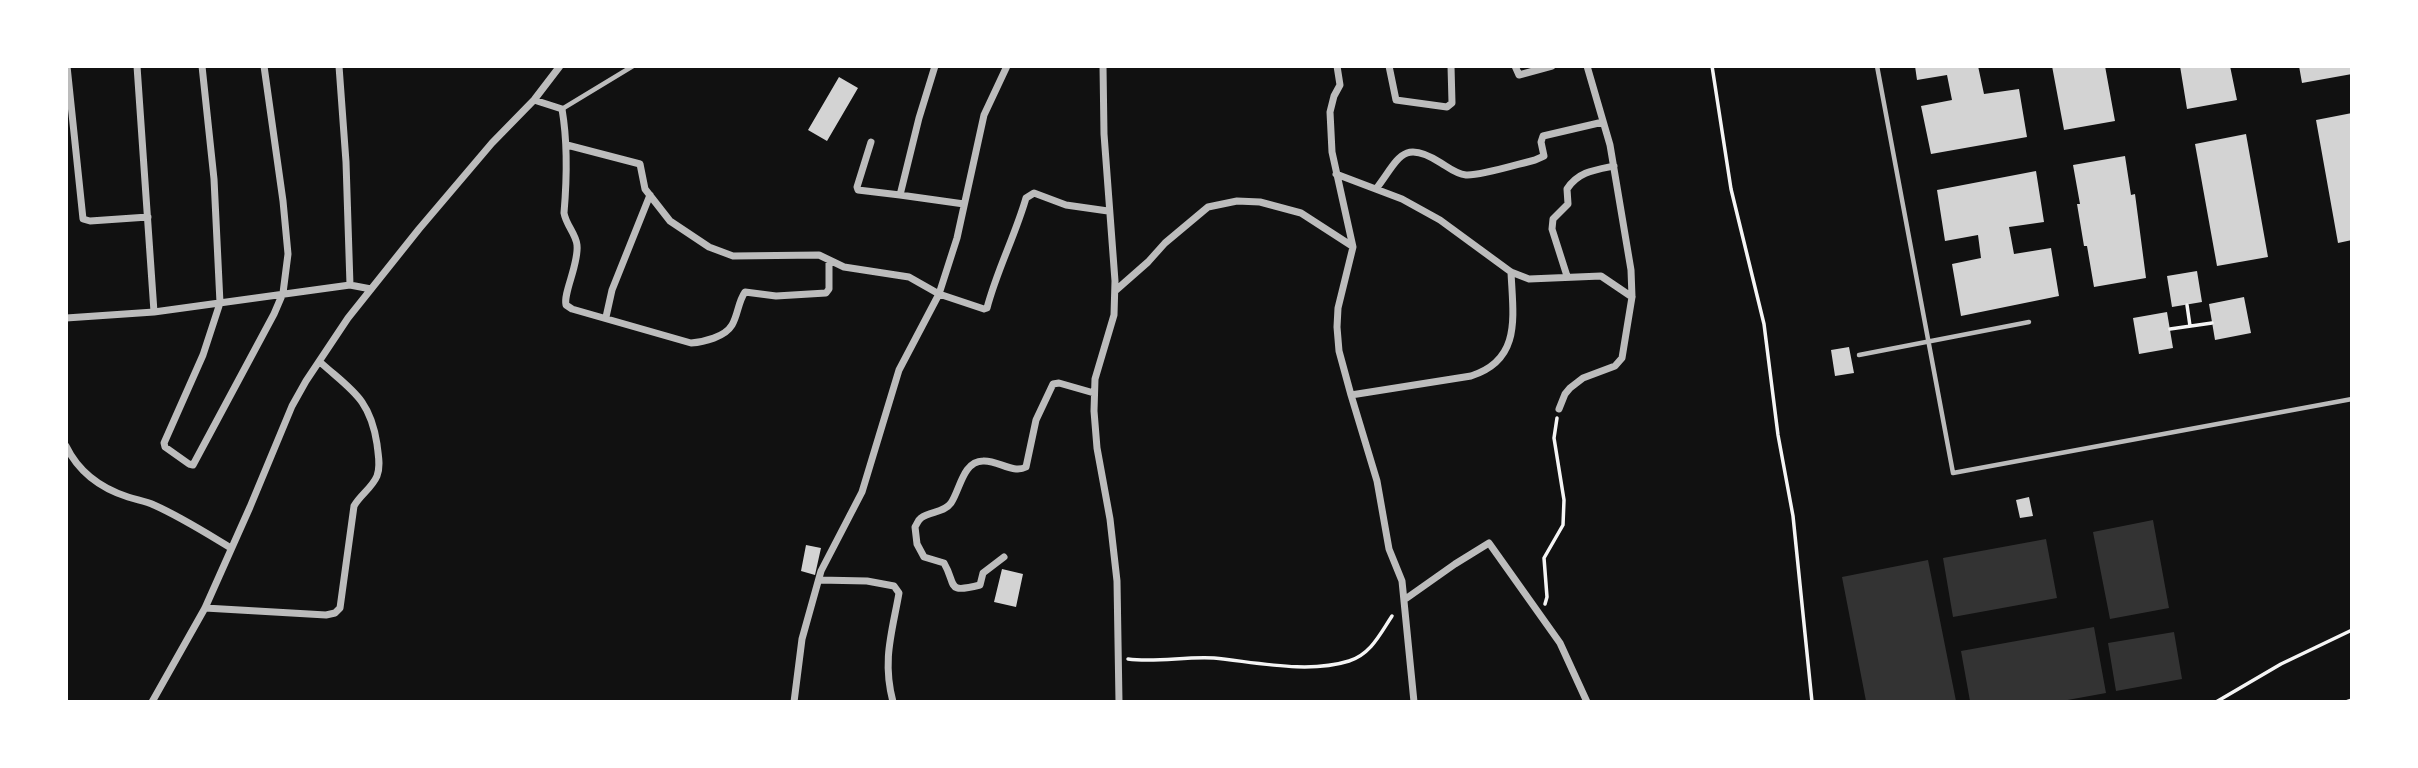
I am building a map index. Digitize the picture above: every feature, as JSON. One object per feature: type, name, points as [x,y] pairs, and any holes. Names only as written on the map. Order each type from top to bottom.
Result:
[{"type":"street","points":[[67,66],[83,219],[90,221],[148,217]]},
{"type":"street","points":[[137,66],[154,312]]},
{"type":"street","points":[[202,66],[214,179],[220,303],[203,355],[164,443],[165,447],[193,465],[250,362],[283,293],[288,254],[264,66]]},
{"type":"street","points":[[339,66],[346,162],[350,285]]},
{"type":"street","points":[[152,702],[205,608],[292,406],[348,318],[464,174],[534,100],[561,66]]},
{"type":"street","points":[[900,195],[935,66]]},
{"type":"street","points":[[794,702],[802,639],[819,580],[862,492],[899,370],[939,294],[957,238],[984,115],[1007,66]]},
{"type":"street","points":[[1103,66],[1108,211],[1115,291],[1114,315],[1095,379],[1094,393],[1097,448],[1110,519],[1117,581],[1119,702]]},
{"type":"street","points":[[1337,66],[1340,85],[1330,111],[1336,174],[1353,247],[1338,308],[1339,351],[1377,481],[1389,549],[1402,582],[1414,702]]},
{"type":"street","points":[[1388,66],[1396,100],[1447,107],[1452,103],[1451,66]]},
{"type":"street","points":[[1515,66],[1519,75],[1552,66]]},
{"type":"street","points":[[1559,410],[1570,388],[1583,378],[1615,366],[1622,358],[1632,298],[1632,271],[1614,166],[1587,66]]},
{"type":"street","points":[[534,100],[562,108],[566,145],[564,213],[578,247],[572,282],[565,300],[566,305],[572,309],[691,343],[700,342],[726,332],[733,324],[745,292],[776,296],[826,293],[829,289],[829,260]]},
{"type":"street","points":[[1376,189],[1397,159],[1406,152],[1416,150],[1425,153],[1456,173],[1469,175],[1535,160],[1544,156],[1541,142],[1543,136],[1603,121]]},
{"type":"street","points":[[871,142],[858,190],[964,204]]},
{"type":"street","points":[[566,145],[637,162],[645,188],[670,221],[709,247],[733,256],[816,255],[844,267],[909,277],[939,294],[979,309],[987,308],[994,283],[1029,195],[1034,192],[1066,205],[1108,211]]},
{"type":"street","points":[[1567,276],[1552,229],[1553,219],[1568,204],[1567,189],[1573,180],[1584,172],[1614,166]]},
{"type":"street","points":[[1336,174],[1402,199],[1440,220],[1511,272],[1529,279],[1601,276],[1632,298]]},
{"type":"street","points":[[606,317],[612,290],[650,195]]},
{"type":"street","points":[[1115,291],[1208,207],[1237,201],[1260,202],[1301,213],[1353,247]]},
{"type":"street","points":[[1351,395],[1471,376],[1497,364],[1508,346],[1511,333],[1511,272]]},
{"type":"street","points":[[66,318],[154,312],[350,285],[371,289]]},
{"type":"street","points":[[205,608],[327,615],[340,608],[354,506],[377,475],[378,458],[373,422],[362,400],[320,362]]},
{"type":"street","points":[[1004,557],[983,573],[980,585],[964,589],[954,587],[949,583],[944,563],[925,557],[917,544],[915,527],[922,517],[950,505],[959,483],[975,463],[982,460],[1014,469],[1026,467],[1036,420],[1053,384],[1059,383],[1094,393]]},
{"type":"street","points":[[66,446],[80,470],[92,480],[129,498],[150,503],[180,517],[232,548]]},
{"type":"street","points":[[1404,600],[1489,543],[1560,643],[1587,702]]},
{"type":"street","points":[[819,580],[867,581],[894,586],[899,593],[888,641],[887,666],[893,702]]},
{"type":"lane","points":[[562,108],[632,66]]},
{"type":"lane","points":[[1877,66],[1953,473],[2351,399]]},
{"type":"lane","points":[[1859,355],[2029,322]]},
{"type":"path","points":[[1713,66],[1731,189],[1764,324],[1777,435],[1793,516],[1812,702]]},
{"type":"path","points":[[2187,305],[2190,326]]},
{"type":"path","points":[[2170,330],[2212,323]]},
{"type":"path","points":[[1542,616],[1547,597],[1545,558],[1563,525],[1564,500],[1554,438],[1559,410]]},
{"type":"path","points":[[1118,658],[1139,661],[1213,658],[1255,664],[1318,665],[1349,661],[1368,651],[1404,600]]},
{"type":"path","points":[[2219,701],[2281,664],[2351,630]]},
{"type":"path","points":[[2346,702],[2351,700]]},
{"type":"shaded area","points":[[2153,520],[2169,608],[2110,619],[2093,532]]},
{"type":"shaded area","points":[[2046,539],[2057,598],[1953,617],[1943,558]]},
{"type":"shaded area","points":[[1928,560],[1956,701],[1866,701],[1842,577]]},
{"type":"shaded area","points":[[2094,627],[2106,693],[2062,701],[1970,701],[1961,651]]},
{"type":"shaded area","points":[[2174,632],[2182,679],[2116,691],[2108,643]]},
{"type":"building","points":[[1915,66],[1978,66],[1984,94],[2019,89],[2027,137],[1931,154],[1921,106],[1952,100],[1947,75],[1917,80]]},
{"type":"building","points":[[2052,66],[2105,66],[2115,121],[2064,130]]},
{"type":"building","points":[[2180,66],[2230,66],[2237,100],[2187,109]]},
{"type":"building","points":[[2299,66],[2351,66],[2352,74],[2302,83]]},
{"type":"building","points":[[839,77],[858,88],[827,141],[808,130]]},
{"type":"building","points":[[2352,113],[2352,240],[2338,243],[2316,120]]},
{"type":"building","points":[[2246,134],[2268,257],[2217,266],[2195,144]]},
{"type":"building","points":[[2125,156],[2131,195],[2135,194],[2146,278],[2094,287],[2087,246],[2084,246],[2073,165]]},
{"type":"building","points":[[2036,171],[2044,222],[2009,227],[2014,254],[2051,248],[2059,296],[1961,316],[1952,264],[1981,258],[1978,235],[1945,241],[1937,190]]},
{"type":"building","points":[[2197,271],[2202,302],[2172,307],[2167,276]]},
{"type":"building","points":[[2244,297],[2251,333],[2215,340],[2209,304]]},
{"type":"building","points":[[2167,312],[2173,348],[2139,354],[2133,318]]},
{"type":"building","points":[[1849,347],[1854,373],[1835,376],[1831,350]]},
{"type":"building","points":[[2029,497],[2033,516],[2020,518],[2016,500]]},
{"type":"building","points":[[806,545],[821,548],[815,575],[801,571]]},
{"type":"building","points":[[1002,569],[1023,574],[1016,607],[994,602]]}]
